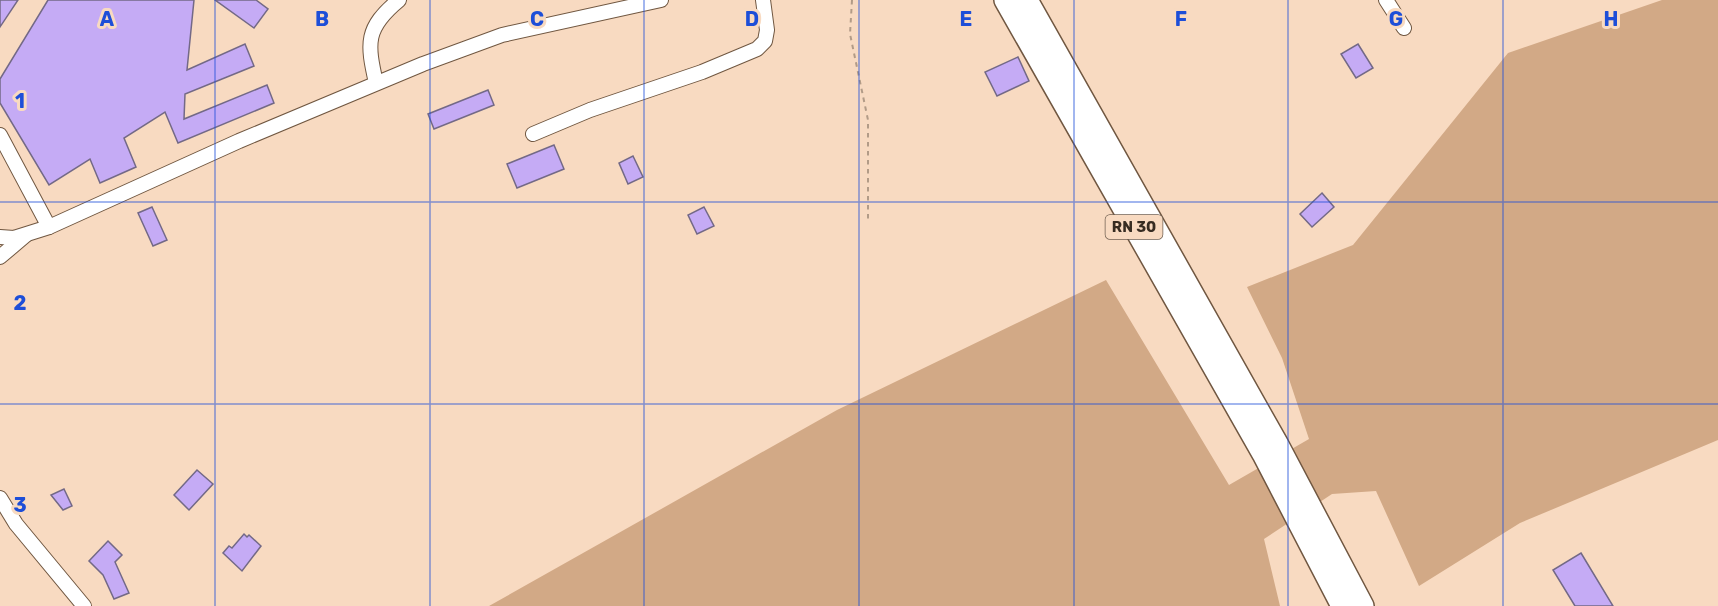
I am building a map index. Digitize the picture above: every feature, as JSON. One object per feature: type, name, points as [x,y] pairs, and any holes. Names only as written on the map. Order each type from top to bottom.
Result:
[{"type":"main road","name":"RN 30","points":[[1005,0],[1271,450]]},
{"type":"main road","name":"RN 30","points":[[1027,0],[1307,518],[1363,606]]},
{"type":"main road","name":"RN 30","points":[[1307,518],[1342,606]]},
{"type":"street","points":[[0,237],[14,238],[49,227],[376,83],[502,35],[620,5],[661,0]]},
{"type":"street","points":[[533,134],[590,110],[702,72],[757,48],[765,41],[767,30],[763,0]]},
{"type":"street","points":[[1386,0],[1404,28]]},
{"type":"street","points":[[376,83],[370,58],[369,35],[391,2]]},
{"type":"street","points":[[0,135],[49,227]]},
{"type":"street","points":[[0,257],[27,234]]},
{"type":"street","points":[[0,498],[16,524],[84,606]]},
{"type":"path","points":[[852,0],[850,34],[868,120],[868,223]]},
{"type":"shaded area","points":[[1662,0],[1718,0],[1718,440],[1520,523],[1419,586],[1376,491],[1332,494],[1264,539],[1280,606],[489,606],[837,410],[1106,280],[1229,485],[1309,439],[1282,358],[1247,287],[1353,245],[1508,53]]},
{"type":"building","points":[[0,0],[18,0],[0,27]]},
{"type":"building","points":[[48,0],[194,0],[187,70],[245,44],[254,66],[185,94],[184,119],[267,85],[274,103],[178,143],[165,112],[124,138],[136,167],[100,183],[90,159],[49,185],[0,103],[0,79]]},
{"type":"building","points":[[215,0],[256,0],[268,9],[254,28]]},
{"type":"building","points":[[1358,44],[1373,68],[1356,78],[1341,54]]},
{"type":"building","points":[[1018,57],[1029,81],[997,96],[985,72]]},
{"type":"building","points":[[488,90],[494,105],[434,129],[428,114]]},
{"type":"building","points":[[554,145],[564,169],[517,188],[507,164]]},
{"type":"building","points":[[633,156],[643,177],[628,184],[619,163]]},
{"type":"building","points":[[1322,193],[1334,207],[1312,227],[1300,214]]},
{"type":"building","points":[[152,207],[167,240],[153,246],[138,213]]},
{"type":"building","points":[[704,207],[714,226],[697,234],[688,215]]},
{"type":"building","points":[[197,470],[213,484],[189,510],[174,495]]},
{"type":"building","points":[[64,489],[72,506],[63,510],[51,495]]},
{"type":"building","points":[[244,534],[247,537],[249,535],[261,546],[242,571],[223,553],[229,546],[232,548]]},
{"type":"building","points":[[108,541],[122,555],[115,562],[129,593],[114,599],[103,575],[89,561]]},
{"type":"building","points":[[1581,553],[1613,606],[1575,606],[1553,570]]}]
